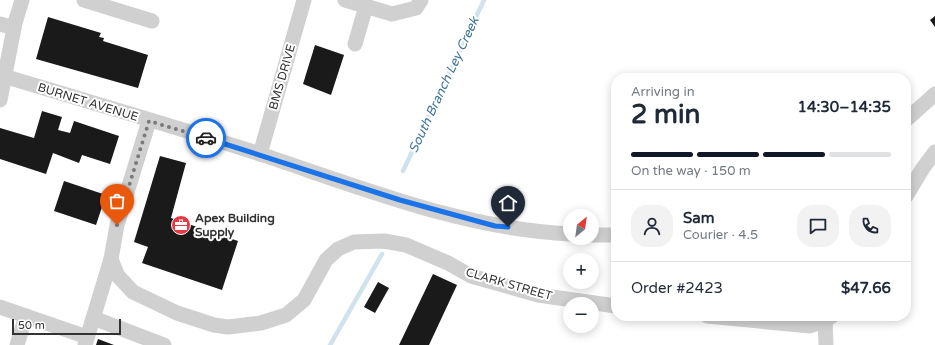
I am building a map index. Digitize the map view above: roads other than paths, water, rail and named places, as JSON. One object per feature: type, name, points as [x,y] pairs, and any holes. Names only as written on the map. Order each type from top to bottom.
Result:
[{"type":"street","points":[[0,100],[7,26],[22,0]]},
{"type":"street","points":[[84,0],[152,22]]},
{"type":"street","name":"BMS DRIVE","points":[[260,154],[304,0]]},
{"type":"street","points":[[345,0],[392,14],[416,8],[421,0]]},
{"type":"street","points":[[355,44],[366,6]]},
{"type":"street","name":"BURNET AVENUE","points":[[2,75],[260,154],[400,200],[495,226],[563,233]]},
{"type":"street","points":[[911,116],[935,94]]},
{"type":"street","points":[[0,307],[86,341],[111,260],[117,225],[149,121]]},
{"type":"street","points":[[911,187],[922,168],[935,152]]},
{"type":"street","points":[[599,235],[611,235]]},
{"type":"street","name":"CLARK STREET","points":[[111,260],[121,280],[133,292],[177,314],[214,325],[228,327],[261,323],[286,315],[304,300],[326,260],[338,249],[354,242],[384,240],[406,245],[479,278],[538,295],[611,305]]},
{"type":"street","points":[[17,345],[26,316]]},
{"type":"street","points":[[93,318],[164,345]]},
{"type":"street","points":[[755,321],[810,326],[824,321]]},
{"type":"street","points":[[826,345],[829,321]]},
{"type":"waterway","name":"South Branch Ley Creek","points":[[403,171],[484,0]]},
{"type":"waterway","name":"South Branch Ley Creek","points":[[330,345],[382,254]]},
{"type":"place","name":"Apex Building Supply","points":[[181,225]]}]
